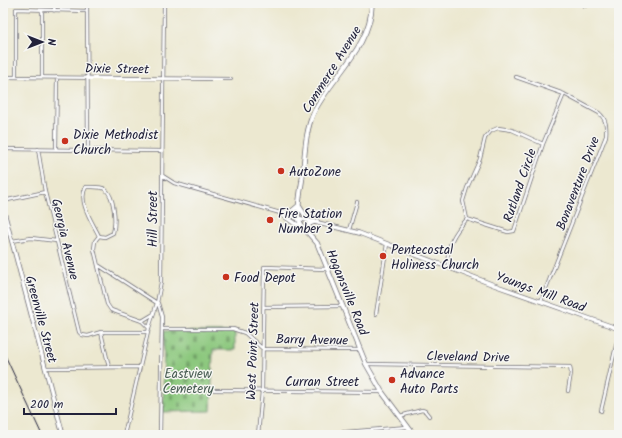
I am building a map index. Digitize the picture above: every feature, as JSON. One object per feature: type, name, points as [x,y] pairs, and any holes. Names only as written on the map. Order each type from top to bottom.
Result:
[{"type":"main road","name":"Commerce Avenue","points":[[298,218],[310,121],[320,102],[364,38],[370,20],[372,3]]},
{"type":"main road","points":[[280,213],[292,211],[299,205],[308,220]]},
{"type":"main road","points":[[280,213],[308,232],[309,224],[317,221]]},
{"type":"main road","name":"Hogansville Road","points":[[298,218],[299,222],[317,243],[366,364],[382,392],[414,435]]},
{"type":"street","points":[[54,3],[54,11]]},
{"type":"street","points":[[87,3],[88,150]]},
{"type":"street","name":"Hill Street","points":[[160,435],[162,317],[158,303],[162,260],[164,3]]},
{"type":"street","points":[[16,77],[16,9],[42,11],[87,11]]},
{"type":"street","points":[[42,11],[42,77]]},
{"type":"street","name":"Dixie Street","points":[[3,76],[231,79]]},
{"type":"street","points":[[56,149],[57,76]]},
{"type":"street","name":"Bonaventure Drive","points":[[516,78],[564,94],[599,113],[605,121],[607,131],[541,302]]},
{"type":"street","name":"Rutland Circle","points":[[543,144],[512,130],[498,128],[491,131],[485,138],[480,159],[466,188],[464,201],[467,219],[508,232],[514,231],[543,144],[564,94]]},
{"type":"street","points":[[3,149],[162,151]]},
{"type":"street","name":"Georgia Avenue","points":[[38,149],[45,192],[79,332],[82,335],[88,336],[102,332]]},
{"type":"street","points":[[162,175],[174,184],[298,218]]},
{"type":"street","points":[[86,187],[104,188],[112,200],[114,215],[113,233],[105,237],[99,236],[83,198],[86,187]]},
{"type":"street","points":[[3,201],[45,192]]},
{"type":"street","points":[[349,230],[357,202]]},
{"type":"street","name":"Greenville Street","points":[[3,208],[63,435]]},
{"type":"street","name":"Youngs Mill Road","points":[[298,218],[317,221],[387,243],[541,302],[619,329]]},
{"type":"street","points":[[448,266],[448,251],[454,233],[467,219]]},
{"type":"street","points":[[99,236],[95,241],[94,249],[107,304],[111,310],[142,320],[149,328]]},
{"type":"street","points":[[12,241],[31,238],[56,241]]},
{"type":"street","points":[[376,314],[387,243]]},
{"type":"street","points":[[98,265],[158,303],[152,315],[124,435]]},
{"type":"street","name":"West Point Street","points":[[258,435],[262,391],[264,267],[328,269]]},
{"type":"street","points":[[264,307],[343,306]]},
{"type":"street","points":[[142,320],[152,315]]},
{"type":"street","points":[[162,328],[233,329],[246,333],[263,349]]},
{"type":"street","points":[[109,367],[102,332],[148,332]]},
{"type":"street","points":[[601,411],[619,333]]},
{"type":"street","name":"Barry Avenue","points":[[263,349],[360,350]]},
{"type":"street","name":"Cleveland Drive","points":[[366,364],[570,367],[568,391]]},
{"type":"street","points":[[45,368],[140,367]]},
{"type":"street","name":"Curran Street","points":[[214,390],[382,392]]},
{"type":"street","points":[[400,416],[422,410],[429,416]]},
{"type":"street","points":[[333,433],[408,427]]},
{"type":"green space","name":"Eastview Cemetery","points":[[164,331],[235,332],[235,350],[213,350],[211,411],[163,412]]},
{"type":"railway","points":[[3,351],[42,435]]},
{"type":"place","name":"Dixie Methodist Church","points":[[65,141]]},
{"type":"place","name":"AutoZone","points":[[281,171]]},
{"type":"place","name":"Fire Station Number 3","points":[[270,220]]},
{"type":"place","name":"Pentecostal Holiness Church","points":[[383,256]]},
{"type":"place","name":"Food Depot","points":[[226,277]]},
{"type":"place","name":"Advance Auto Parts","points":[[392,380]]}]
